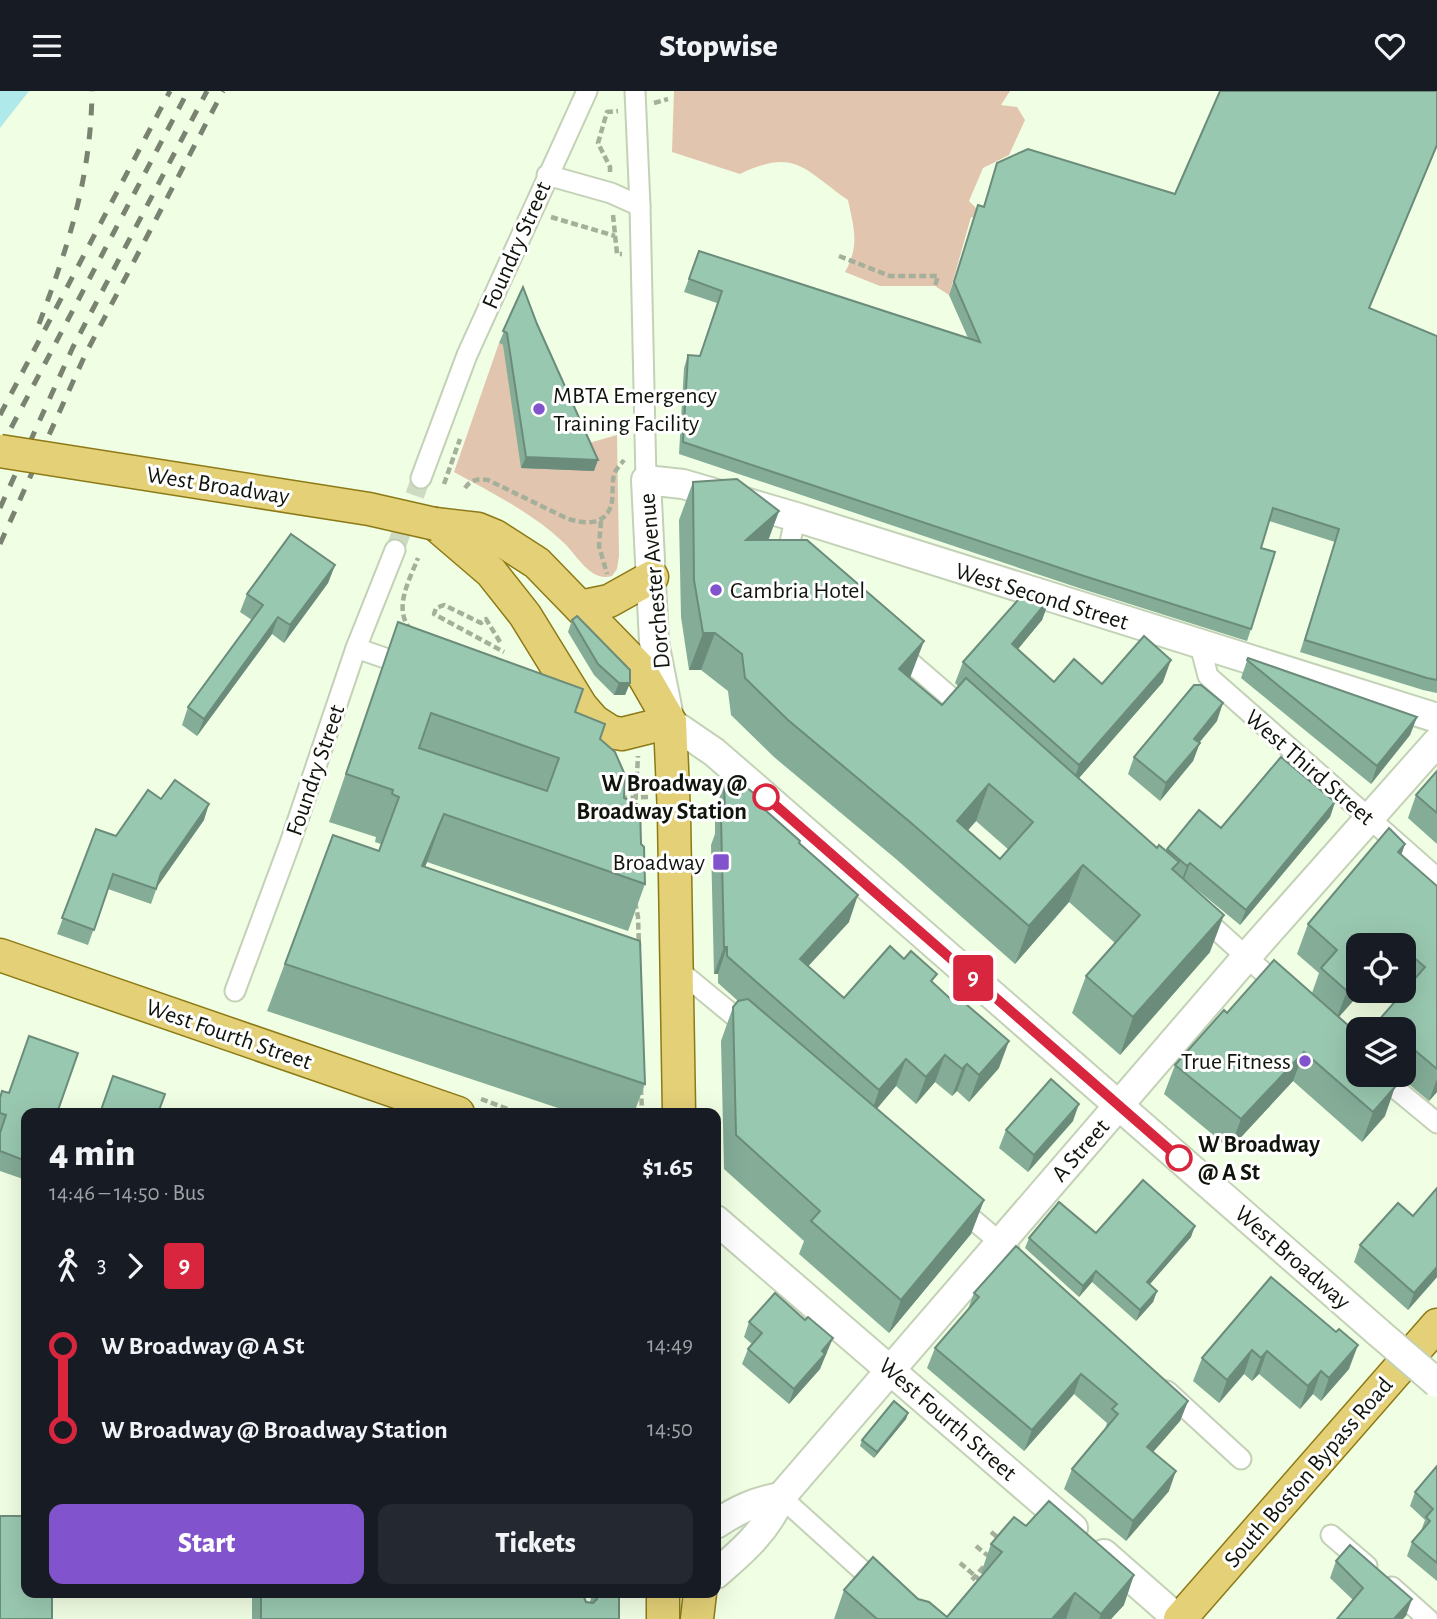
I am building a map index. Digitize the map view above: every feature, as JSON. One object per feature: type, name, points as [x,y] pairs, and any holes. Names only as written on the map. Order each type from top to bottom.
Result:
[{"type":"main road","name":"West Broadway","points":[[0,451],[369,509],[435,524],[460,526],[495,536],[537,563],[639,668],[670,722],[714,752],[1437,1383]]},
{"type":"main road","name":"West Second Street","points":[[646,480],[683,484],[796,517],[1437,718]]},
{"type":"main road","name":"Dorchester Avenue","points":[[646,480],[654,642],[670,722],[679,1108]]},
{"type":"main road","name":"West Broadway","points":[[435,524],[491,572],[524,615],[570,709],[611,732],[622,734],[670,722]]},
{"type":"main road","points":[[580,607],[609,601],[652,577]]},
{"type":"main road","name":"A Street","points":[[721,1570],[765,1527],[781,1497],[1437,742]]},
{"type":"main road","name":"West Fourth Street","points":[[0,955],[444,1108]]},
{"type":"main road","name":"West Fourth Street","points":[[721,1224],[1179,1619]]},
{"type":"main road","name":"South Boston Bypass Road","points":[[1179,1619],[1437,1325]]},
{"type":"main road","points":[[721,1521],[740,1508],[781,1497]]},
{"type":"main road","points":[[663,1598],[663,1619]]},
{"type":"main road","points":[[697,1619],[699,1598]]},
{"type":"street","name":"Foundry Street","points":[[421,478],[456,382],[587,91]]},
{"type":"street","name":"Dorchester Avenue","points":[[635,91],[646,480]]},
{"type":"street","points":[[547,175],[611,193],[640,206]]},
{"type":"street","points":[[796,517],[789,549],[791,559],[812,577]]},
{"type":"street","name":"Foundry Street","points":[[235,991],[290,843],[356,647],[395,550]]},
{"type":"street","points":[[885,641],[979,722]]},
{"type":"street","name":"West Third Street","points":[[1200,645],[1208,676],[1437,878]]},
{"type":"street","points":[[356,647],[428,673]]},
{"type":"street","points":[[1187,903],[1295,1001]]},
{"type":"street","points":[[676,968],[769,1045]]},
{"type":"street","points":[[1394,1087],[1437,1123]]},
{"type":"street","points":[[946,1197],[1026,1265]]},
{"type":"street","points":[[1162,1386],[1241,1459]]},
{"type":"street","points":[[781,1497],[916,1619]]},
{"type":"street","points":[[1331,1535],[1429,1619]]},
{"type":"path","points":[[610,167],[598,143],[607,112],[621,111]]},
{"type":"path","points":[[613,211],[617,254]]},
{"type":"path","name":"Foundry Street","points":[[546,228],[551,217],[615,236]]},
{"type":"path","points":[[839,256],[890,276],[938,276],[935,286]]},
{"type":"path","points":[[444,484],[462,433]]},
{"type":"path","points":[[610,582],[598,546],[601,521],[611,508],[614,473],[624,460]]},
{"type":"path","points":[[465,488],[469,482],[488,480],[573,521],[601,521]]},
{"type":"path","points":[[417,636],[407,625],[402,609],[404,593],[418,558]]},
{"type":"path","points":[[499,642],[486,619],[481,623],[444,605],[436,608],[434,614],[504,652]]},
{"type":"path","points":[[618,799],[647,797]]},
{"type":"path","points":[[991,1532],[1005,1542]]},
{"type":"path","points":[[976,1546],[992,1559]]},
{"type":"path","points":[[974,1578],[997,1551]]},
{"type":"path","points":[[960,1563],[974,1578],[981,1581]]},
{"type":"shaded area","points":[[674,91],[1010,91],[1001,105],[1017,107],[1025,120],[1009,155],[983,168],[969,201],[981,213],[979,219],[971,217],[949,295],[935,286],[880,286],[845,272],[854,245],[854,228],[848,200],[809,171],[787,162],[774,162],[740,174],[672,152]]},
{"type":"shaded area","points":[[499,343],[582,445],[617,435],[619,556],[617,569],[612,576],[604,577],[591,572],[563,542],[538,521],[454,472]]},
{"type":"water","points":[[0,91],[29,91],[0,128]]},
{"type":"building","points":[[1220,91],[1437,91],[1437,145],[1369,308],[1437,336],[1437,680],[1305,640],[1339,529],[1273,508],[1261,548],[1275,552],[1251,629],[683,442],[688,355],[700,356],[722,291],[689,279],[699,251],[980,342],[954,282],[978,205],[984,207],[997,163],[1028,149],[1175,194]]},
{"type":"building","name":"MBTA Emergency Training Facility","points":[[523,287],[598,460],[526,457],[507,333],[503,331]]},
{"type":"building","points":[[737,479],[779,511],[746,540],[807,540],[924,641],[899,669],[942,705],[966,678],[1157,848],[1159,845],[1179,862],[1172,869],[1224,915],[1133,1017],[1086,976],[1140,915],[1083,865],[1029,926],[788,720],[745,678],[742,654],[715,633],[703,633],[694,580],[693,482]],"holes":[[[989,784],[1033,822],[1000,859],[957,821]]]},
{"type":"building","points":[[291,534],[335,565],[290,625],[278,617],[204,719],[188,707],[263,605],[247,594]]},
{"type":"building","points":[[1026,591],[1050,598],[1012,644],[1054,682],[1074,659],[1102,684],[1144,636],[1171,660],[1079,765],[963,662]]},
{"type":"building","points":[[577,616],[630,670],[630,683],[619,683],[598,664],[572,620]]},
{"type":"building","points":[[398,622],[583,689],[575,712],[605,724],[600,739],[615,752],[625,775],[624,798],[640,806],[645,884],[444,814],[422,866],[640,941],[645,1084],[285,964],[333,835],[379,851],[399,797],[392,794],[393,790],[346,774]],"holes":[[[431,713],[559,758],[547,791],[419,748]]]},
{"type":"building","points":[[1248,658],[1417,717],[1377,766],[1247,660]]},
{"type":"building","points":[[1194,685],[1201,685],[1223,703],[1194,739],[1200,743],[1166,783],[1134,757]]},
{"type":"building","points":[[1281,757],[1335,802],[1246,910],[1190,863],[1187,866],[1167,849],[1199,810],[1221,828]]},
{"type":"building","points":[[1437,771],[1437,813],[1416,795]]},
{"type":"building","points":[[175,780],[209,804],[161,873],[156,889],[113,874],[94,930],[62,918],[96,829],[116,836],[148,790],[161,799]]},
{"type":"building","points":[[724,784],[740,796],[746,787],[767,804],[764,809],[858,895],[800,959],[844,998],[890,946],[904,959],[911,951],[937,974],[931,981],[956,1004],[960,999],[1009,1041],[979,1075],[967,1064],[962,1069],[945,1055],[926,1077],[906,1059],[879,1090],[727,956],[727,947],[724,947],[721,818],[725,811]]},
{"type":"building","points":[[1389,828],[1405,844],[1398,852],[1437,886],[1437,1069],[1416,1051],[1416,1017],[1382,1017],[1394,1003],[1416,1003],[1416,977],[1425,967],[1416,959],[1416,933],[1346,933],[1346,990],[1321,968],[1337,950],[1308,924]]},
{"type":"building","points":[[1274,960],[1346,1023],[1346,1087],[1395,1087],[1373,1112],[1304,1052],[1241,1119],[1175,1065],[1224,1010],[1227,1013]]},
{"type":"building","points":[[748,999],[984,1200],[901,1300],[811,1221],[820,1211],[736,1135],[733,1007],[738,1001]]},
{"type":"building","points":[[29,1036],[78,1053],[59,1108],[21,1108],[21,1159],[0,1151],[0,1133],[6,1115],[0,1113],[0,1098],[2,1091],[9,1093]]},
{"type":"building","points":[[113,1076],[165,1094],[160,1108],[102,1108]]},
{"type":"building","points":[[1051,1079],[1079,1104],[1034,1155],[1006,1130]]},
{"type":"building","points":[[1143,1180],[1195,1226],[1147,1282],[1157,1291],[1140,1310],[1096,1271],[1083,1286],[1029,1238],[1059,1202],[1096,1233]]},
{"type":"building","points":[[1437,1188],[1437,1267],[1414,1293],[1360,1245],[1398,1203],[1413,1216]]},
{"type":"building","points":[[1016,1246],[1188,1401],[1147,1447],[1176,1471],[1133,1521],[1072,1469],[1118,1414],[1112,1409],[1117,1404],[1081,1374],[1032,1430],[935,1348],[979,1297],[974,1293]]},
{"type":"building","points":[[1271,1277],[1336,1332],[1339,1329],[1358,1345],[1329,1378],[1321,1371],[1308,1386],[1267,1351],[1261,1358],[1252,1350],[1227,1380],[1202,1358]]},
{"type":"building","points":[[775,1293],[805,1320],[808,1317],[833,1338],[822,1351],[825,1354],[794,1389],[748,1349],[762,1333],[749,1322]]},
{"type":"building","points":[[894,1401],[908,1413],[877,1452],[862,1440]]},
{"type":"building","points":[[1437,1466],[1437,1563],[1412,1542],[1430,1521],[1426,1517],[1433,1509],[1415,1492]]},
{"type":"building","points":[[1049,1501],[1134,1575],[1101,1614],[1075,1593],[1052,1619],[877,1619],[844,1590],[873,1557],[918,1599],[929,1602],[947,1617],[1002,1552],[991,1544],[1014,1517],[1026,1526]]},
{"type":"building","points":[[0,1516],[21,1516],[21,1598],[52,1598],[52,1619],[0,1619]]},
{"type":"building","points":[[1350,1545],[1412,1599],[1394,1619],[1337,1619],[1363,1588],[1336,1561]]},
{"type":"building","points":[[261,1598],[584,1598],[586,1602],[593,1603],[597,1598],[619,1598],[619,1619],[261,1619]]},
{"type":"tunnel","points":[[395,550],[421,478]]},
{"type":"railway","points":[[39,324],[69,238],[83,181],[92,91]]},
{"type":"railway","points":[[0,415],[170,91]]},
{"type":"railway","points":[[0,449],[188,91]]},
{"type":"railway","points":[[0,508],[73,347],[207,91]]},
{"type":"railway","points":[[0,544],[85,355],[223,91]]},
{"type":"bus line","name":"9","points":[[766,797],[1179,1158]]},
{"type":"place","name":"MBTA Emergency Training Facility","points":[[539,409]]},
{"type":"place","name":"Cambria Hotel","points":[[716,590]]},
{"type":"place","name":"W Broadway @ Broadway Station","points":[[766,797]]},
{"type":"place","name":"Broadway","points":[[721,862]]},
{"type":"place","name":"True Fitness","points":[[1305,1061]]},
{"type":"place","name":"W Broadway @ A St","points":[[1179,1158]]}]
